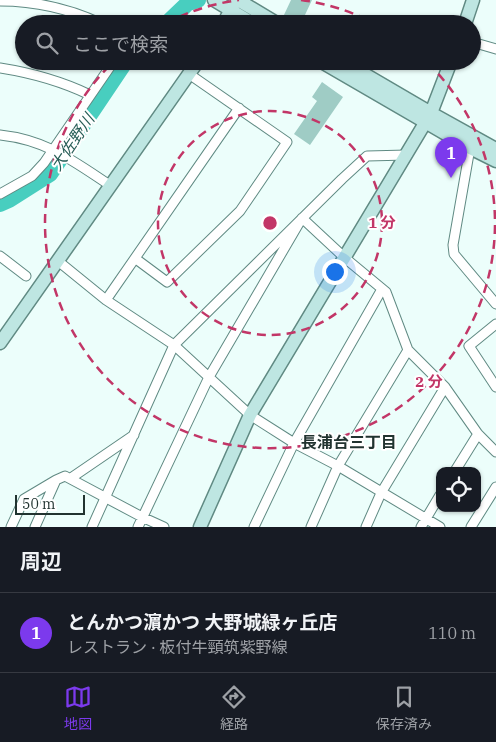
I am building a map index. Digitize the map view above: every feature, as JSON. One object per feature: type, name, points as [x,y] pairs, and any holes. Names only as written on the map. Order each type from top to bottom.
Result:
[{"type":"street","points":[[214,0],[235,4],[259,15]]},
{"type":"street","points":[[468,15],[473,0]]},
{"type":"street","points":[[0,1],[20,1],[44,5],[79,15]]},
{"type":"street","points":[[228,15],[235,4]]},
{"type":"street","points":[[235,4],[245,15]]},
{"type":"street","points":[[481,45],[496,49]]},
{"type":"street","points":[[0,68],[45,77],[71,85],[90,95]]},
{"type":"street","points":[[0,194],[32,176],[54,149],[108,70]]},
{"type":"street","points":[[0,343],[192,70]]},
{"type":"street","points":[[337,70],[429,118],[496,149]]},
{"type":"street","points":[[356,70],[429,118],[470,148],[496,161]]},
{"type":"street","points":[[200,527],[250,415],[429,118],[448,70]]},
{"type":"street","points":[[136,259],[167,282],[240,211],[288,142],[189,74]]},
{"type":"street","points":[[106,300],[239,108]]},
{"type":"street","points":[[0,135],[21,138],[54,149],[111,186]]},
{"type":"street","points":[[470,148],[453,245],[454,254],[496,304]]},
{"type":"street","points":[[92,527],[174,345],[342,179],[368,156],[407,156]]},
{"type":"street","points":[[302,218],[345,258],[386,292],[408,350],[445,387],[478,434],[496,452]]},
{"type":"street","points":[[138,527],[209,377],[302,218]]},
{"type":"street","points":[[0,256],[26,276]]},
{"type":"street","points":[[58,261],[106,300],[174,345],[250,415],[338,466],[381,493],[423,523],[440,527]]},
{"type":"street","points":[[254,527],[294,442],[382,289]]},
{"type":"street","points":[[496,324],[470,346],[496,386]]},
{"type":"street","points":[[311,527],[338,466],[408,350]]},
{"type":"street","points":[[366,527],[381,493],[445,387]]},
{"type":"street","points":[[457,467],[478,434]]},
{"type":"street","points":[[70,478],[134,435]]},
{"type":"street","points":[[11,527],[24,499],[66,476],[164,527]]},
{"type":"street","points":[[35,527],[56,480]]},
{"type":"street","points":[[471,527],[496,487]]},
{"type":"street","points":[[423,523],[436,502]]},
{"type":"building","points":[[291,0],[312,0],[305,15],[284,15]]},
{"type":"building","points":[[322,82],[343,97],[310,145],[294,134],[317,101],[312,97]]},
{"type":"waterway","name":"大佐野川","points":[[175,15],[188,3],[198,0]]},
{"type":"waterway","name":"大佐野川","points":[[0,204],[50,174],[120,70]]},
{"type":"place","name":"とんかつ濵かつ 大野城緑ヶ丘店","points":[[451,178]]},
{"type":"district","name":"長浦台三丁目","points":[[349,442]]}]
